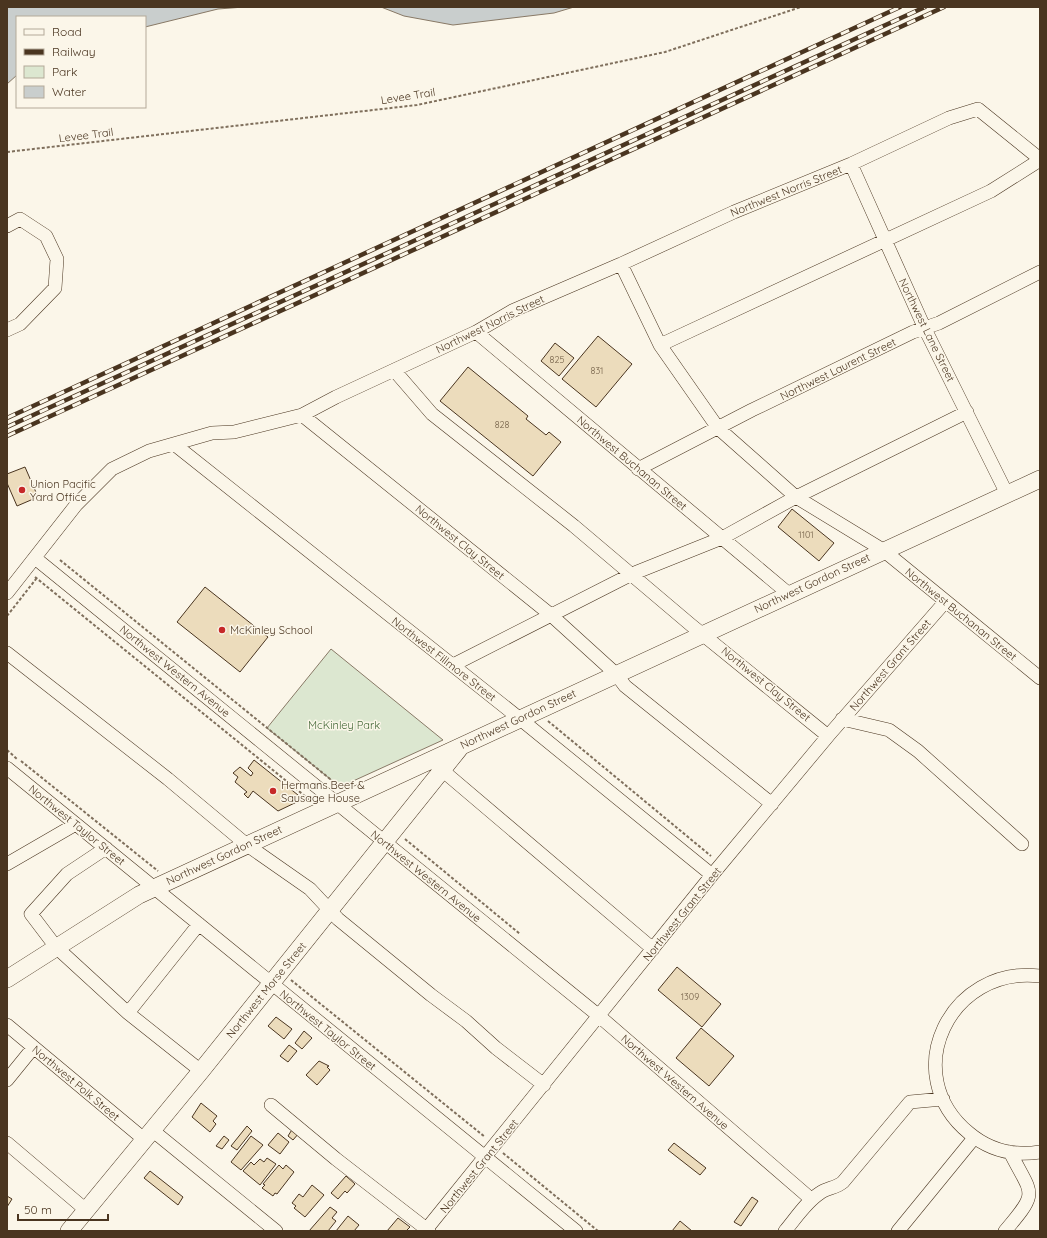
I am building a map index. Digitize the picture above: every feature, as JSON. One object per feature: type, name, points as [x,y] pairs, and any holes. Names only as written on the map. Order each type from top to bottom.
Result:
[{"type":"main road","name":"Northwest Gordon Street","points":[[7,979],[138,895],[154,887],[1040,479]]},
{"type":"main road","name":"Northwest Morse Street","points":[[69,1231],[201,1071],[284,978],[329,910],[389,846],[460,746]]},
{"type":"street","name":"Northwest Norris Street","points":[[35,558],[76,505],[112,469],[149,451],[212,433],[234,432],[302,415],[336,397],[476,332],[512,311],[621,264],[734,212],[851,164],[949,118],[978,109],[984,112],[1040,159]]},
{"type":"street","points":[[660,345],[991,191],[1040,159]]},
{"type":"street","name":"Northwest Lane Street","points":[[851,164],[925,329],[1007,494]]},
{"type":"street","points":[[7,226],[20,219],[46,236],[57,259],[55,288],[20,324],[7,330]]},
{"type":"street","name":"Northwest Buchanan Street","points":[[621,264],[660,345],[718,428],[796,497],[883,550],[1040,678]]},
{"type":"street","name":"Northwest Laurent Street","points":[[638,468],[913,332],[925,329],[1040,272]]},
{"type":"street","name":"Northwest Buchanan Street","points":[[476,332],[789,594]]},
{"type":"street","name":"Northwest Clay Street","points":[[394,370],[432,414],[632,574],[828,736]]},
{"type":"street","points":[[453,665],[632,574],[722,538],[796,497],[967,412]]},
{"type":"street","name":"Northwest Clay Street","points":[[302,415],[551,615],[616,674],[625,686],[772,804]]},
{"type":"street","name":"Northwest Fillmore Street","points":[[174,444],[453,665],[712,875]]},
{"type":"street","points":[[7,593],[35,558]]},
{"type":"street","name":"Northwest Western Avenue","points":[[35,558],[599,1016],[811,1199]]},
{"type":"street","name":"Northwest Grant Street","points":[[427,1230],[712,875],[842,719],[945,602]]},
{"type":"street","points":[[7,654],[168,779],[247,845],[310,889],[329,910],[424,990],[466,1021],[496,1048],[544,1085]]},
{"type":"street","points":[[842,719],[889,730],[918,752],[1022,844]]},
{"type":"street","name":"Northwest Taylor Street","points":[[7,768],[199,924],[284,978],[486,1158],[576,1231]]},
{"type":"street","points":[[442,770],[653,949]]},
{"type":"street","points":[[7,864],[76,824]]},
{"type":"street","points":[[106,848],[67,874],[31,914],[56,947],[128,1013],[201,1071]]},
{"type":"street","points":[[128,1013],[199,924]]},
{"type":"street","points":[[1040,976],[1021,974],[1004,977],[988,982],[973,991],[953,1011],[945,1024],[939,1038],[936,1057],[936,1074],[943,1099],[950,1113],[961,1127],[974,1138],[992,1147],[1010,1152],[1040,1152]]},
{"type":"street","name":"Northwest Polk Street","points":[[7,1025],[34,1048],[276,1231]]},
{"type":"street","points":[[7,1080],[34,1048]]},
{"type":"street","points":[[785,1231],[811,1199],[820,1192],[835,1187],[843,1182],[910,1102],[917,1100],[943,1099]]},
{"type":"street","points":[[271,1105],[336,1159],[427,1230]]},
{"type":"street","points":[[898,1231],[974,1138]]},
{"type":"street","points":[[7,1143],[86,1210]]},
{"type":"street","points":[[1005,1231],[1025,1207],[1030,1194],[1028,1184],[1010,1152]]},
{"type":"path","name":"Levee Trail","points":[[7,152],[417,105],[665,52],[801,7]]},
{"type":"path","points":[[60,560],[340,787],[347,784]]},
{"type":"path","points":[[7,616],[46,567]]},
{"type":"path","points":[[26,570],[311,802]]},
{"type":"path","points":[[536,711],[721,865]]},
{"type":"path","points":[[7,750],[171,880]]},
{"type":"path","points":[[389,846],[404,839],[524,937]]},
{"type":"path","points":[[284,978],[598,1231]]},
{"type":"green space","name":"McKinley Park","points":[[331,649],[443,740],[340,787],[267,728]]},
{"type":"water","points":[[7,7],[244,7],[218,9],[146,27],[146,16],[16,16],[16,76],[7,84]]},
{"type":"water","points":[[381,7],[574,7],[554,13],[453,25],[404,16]]},
{"type":"building","points":[[598,336],[632,364],[596,407],[562,379]]},
{"type":"building","points":[[555,343],[574,358],[559,376],[541,361]]},
{"type":"building","points":[[468,367],[528,416],[526,419],[546,435],[549,432],[561,442],[533,476],[440,401]]},
{"type":"building","name":"Union Pacific Yard Office","points":[[25,467],[38,497],[17,506],[7,483],[7,474]]},
{"type":"building","points":[[792,509],[834,543],[819,561],[778,527]]},
{"type":"building","name":"McKinley School","points":[[205,587],[268,637],[240,672],[177,622]]},
{"type":"building","points":[[254,760],[303,799],[278,811],[253,791],[248,798],[244,794],[247,792],[235,782],[238,777],[233,773],[240,767],[251,776],[253,773],[248,768]]},
{"type":"building","points":[[677,967],[721,1004],[702,1027],[658,990]]},
{"type":"building","points":[[276,1017],[292,1029],[284,1039],[268,1026]]},
{"type":"building","points":[[701,1028],[734,1056],[709,1086],[676,1058]]},
{"type":"building","points":[[304,1031],[312,1038],[302,1049],[295,1043]]},
{"type":"building","points":[[289,1045],[297,1051],[288,1062],[280,1056]]},
{"type":"building","points":[[319,1061],[329,1066],[327,1067],[330,1070],[317,1085],[306,1075]]},
{"type":"building","points":[[201,1103],[217,1116],[213,1121],[216,1124],[210,1132],[192,1117]]},
{"type":"building","points":[[247,1126],[252,1131],[237,1150],[231,1146]]},
{"type":"building","points":[[293,1128],[299,1133],[293,1140],[288,1136]]},
{"type":"building","points":[[278,1133],[289,1142],[280,1154],[268,1145]]},
{"type":"building","points":[[224,1136],[229,1140],[222,1149],[216,1146]]},
{"type":"building","points":[[251,1136],[263,1145],[241,1170],[231,1162]]},
{"type":"building","points":[[674,1143],[706,1168],[700,1175],[668,1150]]},
{"type":"building","points":[[267,1158],[276,1164],[260,1185],[243,1171],[251,1162],[254,1165],[260,1159],[264,1162]]},
{"type":"building","points":[[279,1165],[283,1169],[286,1165],[294,1172],[277,1194],[275,1193],[273,1196],[262,1188],[265,1185],[263,1184]]},
{"type":"building","points":[[150,1171],[183,1197],[178,1205],[144,1178]]},
{"type":"building","points":[[346,1176],[355,1184],[347,1193],[345,1191],[338,1199],[331,1193]]},
{"type":"building","points":[[312,1185],[324,1195],[305,1217],[294,1208],[296,1206],[292,1203],[299,1194],[303,1197]]},
{"type":"building","points":[[7,1196],[12,1199],[7,1207]]},
{"type":"building","points":[[752,1197],[758,1201],[741,1226],[734,1222]]},
{"type":"building","points":[[330,1207],[337,1212],[332,1218],[336,1221],[328,1231],[309,1231]]},
{"type":"building","points":[[348,1216],[359,1225],[354,1231],[336,1231]]},
{"type":"building","points":[[398,1218],[410,1227],[406,1231],[387,1231]]},
{"type":"building","points":[[680,1221],[692,1231],[672,1231]]},
{"type":"railway","points":[[7,418],[900,7]]},
{"type":"railway","points":[[7,427],[925,7]]},
{"type":"railway","points":[[7,436],[944,7]]},
{"type":"place","name":"Union Pacific Yard Office","points":[[22,490]]},
{"type":"place","name":"McKinley School","points":[[222,630]]},
{"type":"place","name":"Hermans Beef & Sausage House","points":[[273,791]]}]
